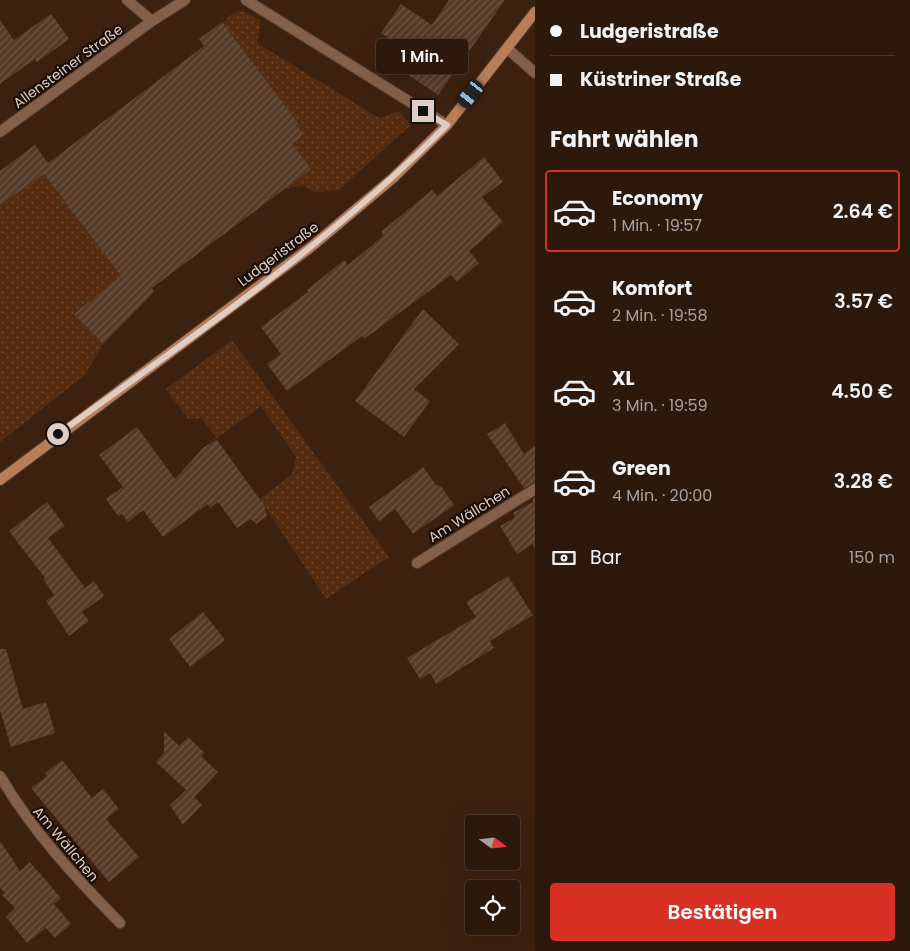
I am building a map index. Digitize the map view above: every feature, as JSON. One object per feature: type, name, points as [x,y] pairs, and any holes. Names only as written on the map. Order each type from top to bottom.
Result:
[{"type":"street","points":[[127,0],[152,21]]},
{"type":"street","name":"Allensteiner Straße","points":[[0,132],[152,21],[185,0]]},
{"type":"street","points":[[246,0],[447,125]]},
{"type":"street","name":"Ludgeristraße","points":[[0,480],[311,248],[394,178],[447,125],[535,12]]},
{"type":"street","points":[[508,48],[535,73]]},
{"type":"street","name":"Am Wällchen","points":[[417,563],[535,489]]},
{"type":"street","name":"Am Wällchen","points":[[0,776],[20,810],[66,868],[120,923]]},
{"type":"shaded area","points":[[239,11],[261,21],[257,43],[379,118],[399,111],[411,125],[339,190],[315,192],[304,186],[286,188],[311,169],[291,145],[304,135],[296,125],[301,120],[297,122],[223,23],[229,16]]},
{"type":"shaded area","points":[[44,174],[121,276],[74,314],[103,344],[85,375],[0,442],[0,205]]},
{"type":"shaded area","points":[[232,340],[389,557],[326,599],[260,499],[292,474],[296,457],[261,406],[217,438],[201,418],[188,419],[166,389]]},
{"type":"building","points":[[449,0],[505,0],[438,95],[382,57],[393,41],[381,33],[401,4],[432,25]]},
{"type":"building","points":[[51,14],[69,39],[37,62],[35,59],[0,84],[0,20],[14,40]]},
{"type":"building","points":[[222,22],[298,123],[296,125],[304,135],[292,144],[311,169],[152,288],[154,292],[103,344],[74,314],[121,276],[44,174],[0,205],[0,171],[35,145],[48,163],[204,46],[199,39]]},
{"type":"building","points":[[484,157],[503,182],[482,197],[503,222],[469,251],[479,263],[457,282],[451,275],[364,339],[362,336],[287,391],[267,364],[281,354],[261,327],[308,292],[307,290],[344,260],[348,265],[383,236],[382,231],[432,190],[437,196]]},
{"type":"building","points":[[423,309],[459,344],[414,389],[430,401],[404,437],[355,401]]},
{"type":"building","points":[[505,423],[524,454],[535,446],[535,482],[524,488],[487,434]]},
{"type":"building","points":[[137,427],[175,479],[204,447],[217,440],[264,505],[267,516],[256,524],[251,519],[237,528],[218,502],[210,508],[208,504],[163,537],[143,510],[128,522],[122,514],[118,516],[106,499],[123,487],[99,455]]},
{"type":"building","points":[[423,467],[436,485],[441,486],[454,505],[413,534],[395,509],[379,521],[369,507]]},
{"type":"building","points":[[535,497],[535,548],[533,544],[517,554],[500,526],[513,519],[515,516],[513,513],[533,502],[532,499]]},
{"type":"building","points":[[47,502],[65,526],[48,538],[85,588],[94,581],[104,596],[82,612],[89,621],[69,636],[46,601],[54,595],[43,579],[45,578],[9,531]]},
{"type":"building","points":[[508,576],[533,615],[490,641],[494,648],[436,684],[430,673],[420,679],[407,658],[476,617],[466,602]]},
{"type":"building","points":[[203,612],[225,640],[190,667],[169,639]]},
{"type":"building","points":[[0,649],[6,649],[23,709],[46,702],[55,733],[11,747],[0,710]]},
{"type":"building","points":[[164,731],[179,746],[188,737],[205,753],[201,756],[218,772],[194,797],[202,805],[183,825],[170,805],[186,790],[156,762],[164,753]]},
{"type":"building","points":[[62,760],[92,798],[103,789],[119,809],[106,819],[139,857],[109,882],[31,788],[47,776],[45,773]]},
{"type":"building","points":[[0,841],[20,871],[30,862],[61,898],[54,904],[71,924],[55,938],[46,928],[27,943],[6,917],[15,908],[2,895],[5,893],[0,888]]},
{"type":"route","points":[[58,434],[311,248],[394,178],[447,125],[423,111]]}]
